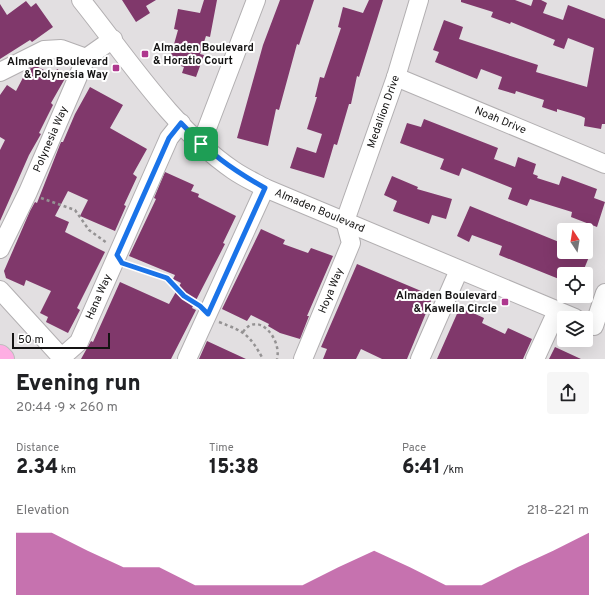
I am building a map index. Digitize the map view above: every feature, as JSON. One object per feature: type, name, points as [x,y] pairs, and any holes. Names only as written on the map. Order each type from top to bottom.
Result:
[{"type":"highway","points":[[0,356],[3,359]]},
{"type":"street","name":"Almaden Boulevard","points":[[81,0],[131,66],[181,123],[201,144],[233,170],[265,188],[557,311]]},
{"type":"street","points":[[201,144],[256,0]]},
{"type":"street","name":"Medallion Drive","points":[[345,222],[396,77],[419,0]]},
{"type":"street","points":[[0,72],[44,50],[61,49],[86,58],[112,39]]},
{"type":"street","name":"Polynesia Way","points":[[0,249],[28,192],[86,58]]},
{"type":"street","name":"Noah Drive","points":[[396,77],[605,164]]},
{"type":"street","name":"Hana Way","points":[[63,358],[79,342],[169,138],[181,123]]},
{"type":"street","points":[[187,359],[265,188]]},
{"type":"street","name":"Hoya Way","points":[[303,359],[351,242],[345,222]]},
{"type":"street","points":[[420,359],[459,270]]},
{"type":"street","points":[[0,290],[63,358]]},
{"type":"street","points":[[595,326],[605,293]]},
{"type":"street","points":[[535,359],[557,311]]},
{"type":"path","points":[[28,192],[75,210],[89,230],[111,246],[122,263],[167,278],[184,296],[200,306],[214,319],[243,332],[252,341],[263,359]]},
{"type":"path","points":[[243,332],[246,327],[251,325],[259,325],[267,328],[276,339],[279,353],[277,359]]},
{"type":"building","points":[[122,0],[156,0],[146,6],[150,13],[136,22]]},
{"type":"building","points":[[204,0],[217,0],[210,37],[206,36],[200,54],[204,55],[196,77],[182,73],[184,67],[169,62],[178,30],[174,29],[178,9],[200,13]]},
{"type":"building","points":[[280,0],[314,0],[299,45],[297,44],[279,110],[276,109],[268,146],[237,138],[263,45]]},
{"type":"building","points":[[369,0],[383,0],[359,77],[357,76],[351,104],[349,104],[337,145],[334,144],[324,178],[290,168],[297,147],[316,153],[322,134],[307,129],[317,97],[315,97],[320,77],[324,78],[341,28],[338,27],[343,7],[363,13]]},
{"type":"building","points":[[461,0],[515,0],[531,6],[533,0],[541,0],[547,3],[543,13],[563,20],[568,5],[605,19],[605,124],[602,124],[601,129],[584,126],[585,118],[581,116],[557,109],[557,112],[542,107],[544,100],[516,91],[515,94],[498,89],[502,77],[481,69],[477,79],[435,62],[439,52],[433,50],[444,20],[463,27],[459,39],[538,65],[536,72],[587,87],[594,48],[568,38],[564,49],[553,45],[555,40],[511,22],[510,24],[491,17],[493,12],[461,2]]},
{"type":"building","points":[[26,1],[31,7],[36,3],[53,27],[32,42],[30,40],[0,59],[0,4],[7,15]]},
{"type":"building","points":[[36,66],[54,75],[57,69],[67,75],[51,103],[53,105],[39,133],[41,134],[29,155],[0,221],[0,150],[5,140],[0,137],[0,95],[7,85],[16,91],[27,70]]},
{"type":"building","points":[[90,87],[123,105],[110,128],[147,149],[133,174],[137,177],[124,205],[126,206],[115,231],[80,216],[88,200],[68,191],[55,216],[69,222],[65,232],[105,252],[77,308],[80,310],[68,333],[46,322],[48,317],[40,313],[51,291],[26,280],[24,286],[6,278],[4,271],[30,211],[35,202],[37,203],[61,142],[63,142],[75,114]]},
{"type":"building","points":[[424,119],[498,148],[494,159],[515,167],[518,157],[536,164],[533,174],[538,176],[537,178],[559,185],[562,176],[597,189],[594,198],[605,202],[597,227],[593,225],[593,223],[587,223],[571,217],[572,212],[530,199],[527,206],[508,199],[512,188],[462,168],[459,176],[440,169],[444,159],[400,143],[407,123],[421,127]]},
{"type":"building","points":[[165,172],[194,185],[191,191],[199,194],[198,197],[236,216],[223,243],[225,244],[192,308],[196,310],[171,359],[81,359],[91,341],[93,342],[120,282],[169,304],[181,283],[173,279],[175,275],[129,256],[156,199],[154,198]]},
{"type":"building","points":[[392,176],[418,187],[417,189],[452,199],[446,219],[432,215],[429,224],[393,211],[397,201],[384,195]]},
{"type":"building","points":[[470,206],[557,241],[557,259],[588,259],[585,267],[557,267],[557,278],[499,255],[502,246],[472,235],[469,242],[457,236]]},
{"type":"building","points":[[261,229],[285,240],[283,244],[308,253],[311,248],[333,256],[307,316],[309,316],[300,339],[280,333],[268,326],[269,324],[251,315],[247,321],[222,309]]},
{"type":"building","points":[[357,264],[433,296],[407,359],[382,359],[361,349],[356,359],[323,359],[327,349],[321,347]]},
{"type":"building","points":[[460,307],[484,318],[482,323],[505,334],[508,328],[532,339],[523,359],[437,359]]},
{"type":"building","points":[[207,341],[246,359],[199,359]]},
{"type":"building","points":[[555,347],[581,359],[549,359]]},
{"type":"place","name":"Almaden Boulevard & Horatio Court","points":[[145,54]]},
{"type":"place","name":"Almaden Boulevard & Polynesia Way","points":[[116,68]]},
{"type":"place","name":"Almaden Boulevard & Kawella Circle","points":[[505,302]]},
{"type":"route","points":[[181,123],[201,144],[233,170],[265,188],[208,314],[200,306],[184,296],[167,278],[156,273],[140,270],[122,263],[117,255],[169,138],[181,123]]}]
